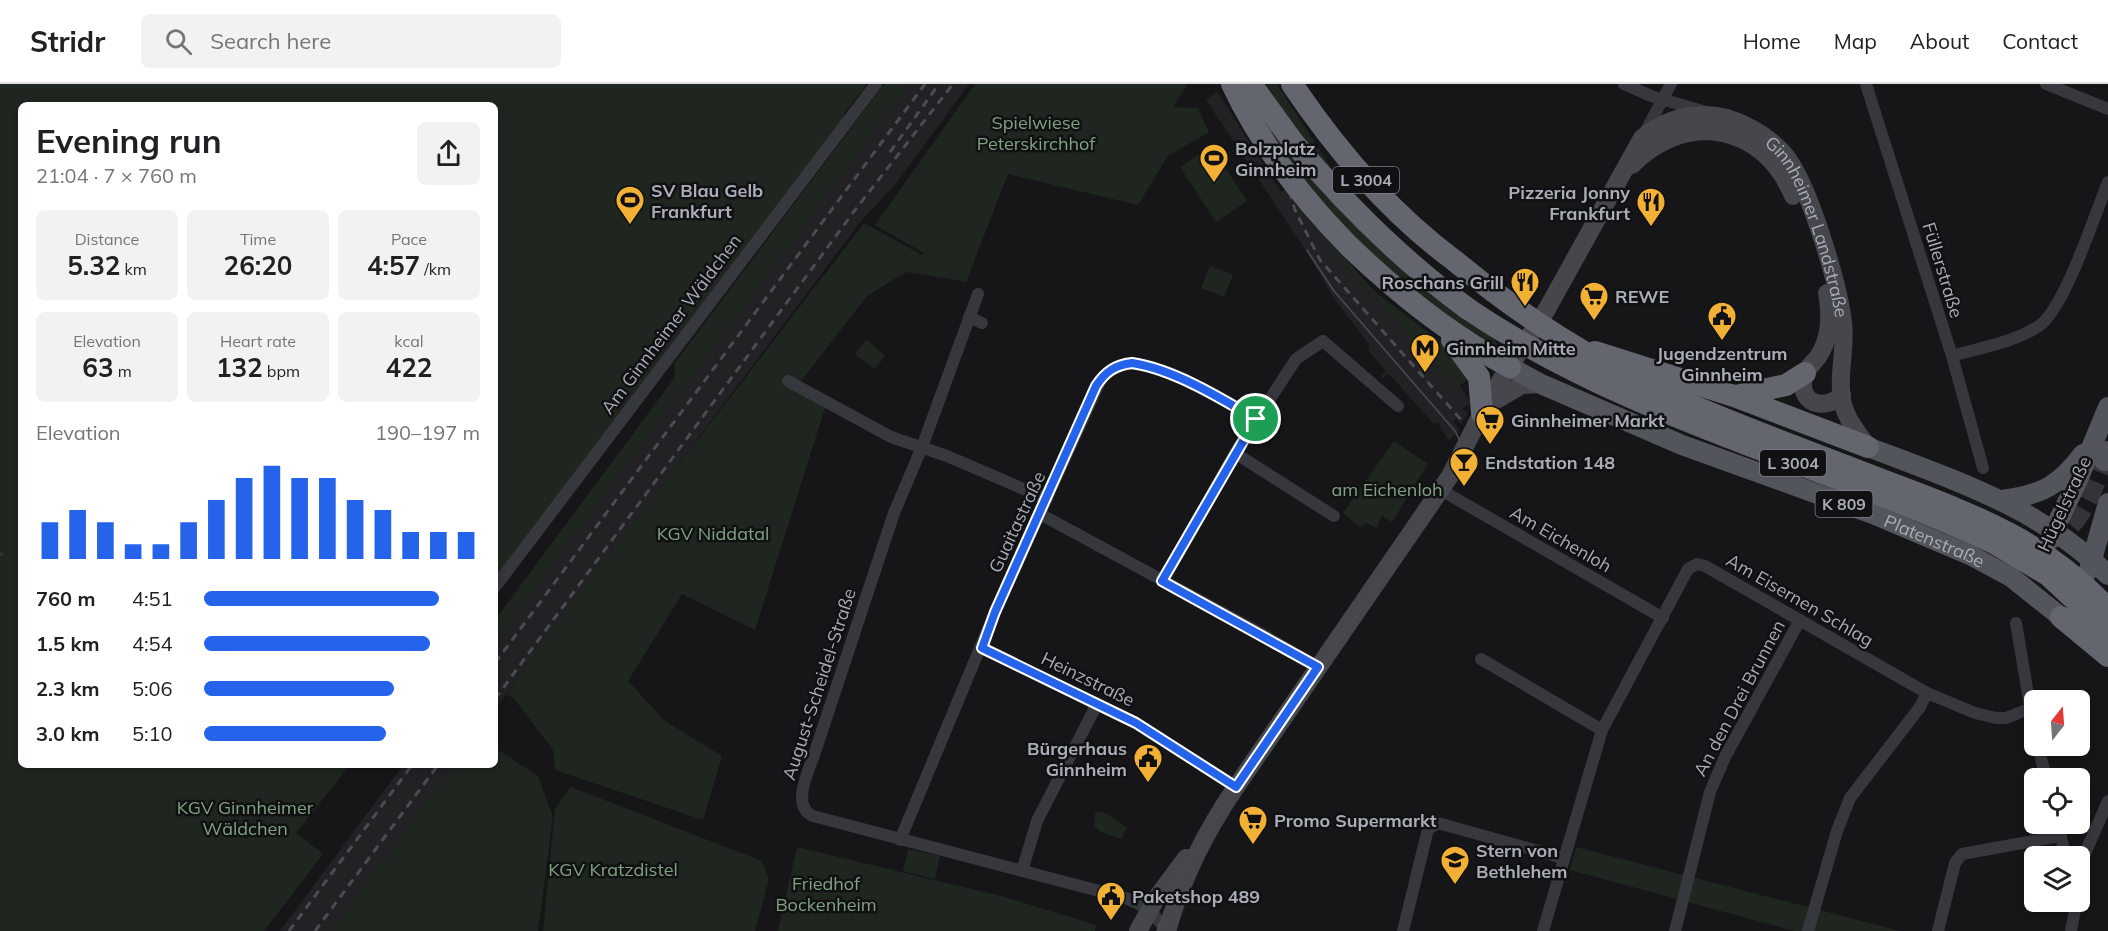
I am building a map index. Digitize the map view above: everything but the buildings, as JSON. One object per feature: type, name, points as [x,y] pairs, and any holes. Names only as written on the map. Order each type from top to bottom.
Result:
[{"type":"highway","points":[[1232,84],[1253,123],[1280,165],[1344,240],[1395,290],[1440,325],[1513,365]]},
{"type":"highway","name":"L 3004","points":[[1251,84],[1293,142],[1376,234],[1421,274],[1492,326],[1573,372],[1649,407],[1994,543],[2048,575],[2108,631]]},
{"type":"highway","name":"L 3004","points":[[1292,84],[1358,170],[1416,231],[1507,302],[1568,343],[1633,380],[1692,406],[2001,527],[2052,558],[2079,580],[2108,609]]},
{"type":"highway","points":[[1440,325],[1466,355],[1477,373],[1490,406]]},
{"type":"highway","points":[[1568,343],[1734,396],[1868,447]]},
{"type":"highway","points":[[1734,396],[1785,385],[1805,373]]},
{"type":"highway","points":[[2061,617],[2108,656]]},
{"type":"main road","name":"Ginnheimer Landstraße","points":[[1138,931],[1149,909],[1209,829],[1441,490],[1642,138],[1674,117],[1721,117],[1748,127],[1764,136],[1788,160],[1795,171],[1822,239],[1839,298],[1844,322],[1842,395],[1846,413],[1868,447]]},
{"type":"main road","name":"Ginnheimer Landstraße","points":[[1619,180],[1641,156],[1660,142],[1692,131],[1732,135],[1753,145],[1772,159],[1787,182],[1802,219],[1825,285],[1830,308],[1824,346],[1805,373]]},
{"type":"main road","name":"Platenstraße","points":[[1513,365],[1542,384],[1682,445],[1893,522],[1970,555],[2039,594]]},
{"type":"main road","points":[[1805,373],[1803,387],[1811,401],[1825,405],[1842,395]]},
{"type":"main road","points":[[1490,406],[1522,386],[1542,384]]},
{"type":"main road","name":"Hügelstraße","points":[[2039,594],[2035,567],[2054,530],[2102,451],[2108,406]]},
{"type":"main road","name":"K 809","points":[[1682,445],[1745,453]]},
{"type":"main road","points":[[1868,447],[2002,500],[2054,530],[2100,549],[2108,575]]},
{"type":"main road","points":[[2002,500],[2032,495],[2051,487],[2076,464],[2102,451]]},
{"type":"main road","name":"K 809","points":[[2039,594],[2073,588],[2083,580],[2100,549],[2108,503]]},
{"type":"main road","points":[[2039,594],[2061,617]]},
{"type":"main road","name":"Ginnheimer Landstraße","points":[[1167,931],[1185,877],[1209,829]]},
{"type":"street","name":"Am Ginnheimer Wäldchen","points":[[498,583],[876,84]]},
{"type":"street","points":[[1624,84],[1662,99],[1721,117]]},
{"type":"street","name":"Ginnheimer Landstraße","points":[[1642,138],[1671,84]]},
{"type":"street","name":"Füllerstraße","points":[[1866,84],[1952,356],[1983,468]]},
{"type":"street","points":[[2046,84],[2108,109]]},
{"type":"street","points":[[1952,356],[2014,337],[2038,327],[2049,317],[2062,293],[2108,182]]},
{"type":"street","name":"August-Scheidel-Straße","points":[[978,294],[922,447],[894,513],[802,794],[804,810],[813,816],[900,840],[1117,895],[1149,909],[1167,931]]},
{"type":"street","points":[[969,317],[982,323]]},
{"type":"street","points":[[1162,581],[1235,453],[1296,359],[1323,340],[1398,406]]},
{"type":"street","name":"Guaitastraße","points":[[900,840],[982,648],[995,612],[1096,386],[1107,372],[1121,365],[1140,364],[1213,394],[1256,419]]},
{"type":"street","points":[[788,381],[891,437],[922,447],[1047,499]]},
{"type":"street","points":[[1235,453],[1334,516]]},
{"type":"street","name":"Am Eichenloh","points":[[1441,490],[1663,618]]},
{"type":"street","points":[[1040,514],[1318,667]]},
{"type":"street","name":"Am Eisernen Schlag","points":[[1543,931],[1602,730],[1688,569],[1697,564],[1928,693],[1975,713],[1996,718],[2006,718],[2024,711]]},
{"type":"street","points":[[2061,617],[2108,645]]},
{"type":"street","name":"An den Drei Brunnen","points":[[1675,931],[1710,792],[1725,757],[1800,621]]},
{"type":"street","points":[[2016,623],[2026,690]]},
{"type":"street","name":"Heinzstraße","points":[[982,648],[1136,723],[1236,787]]},
{"type":"street","points":[[1481,659],[1602,730]]},
{"type":"street","points":[[1809,931],[1836,831],[1850,798],[1920,707],[1928,693]]},
{"type":"street","points":[[1022,871],[1037,821],[1097,704]]},
{"type":"street","points":[[2088,846],[2108,801]]},
{"type":"street","points":[[1403,931],[1428,829],[1433,825],[1438,823],[1563,858]]},
{"type":"street","points":[[1938,931],[1955,862],[1962,854],[2043,834]]},
{"type":"street","points":[[2071,931],[2075,912]]},
{"type":"shaded area","points":[[909,84],[969,84],[895,185],[861,221],[498,705],[498,637]]},
{"type":"shaded area","points":[[1254,84],[1267,84],[1298,191],[1349,269],[1472,403],[1462,408],[1468,414],[1461,424],[1456,419],[1453,421],[1459,430],[1449,441],[1437,422],[1434,424],[1388,373],[1383,378],[1381,376],[1386,371],[1367,349],[1370,346],[1333,297],[1303,246],[1206,100],[1217,91],[1281,192],[1285,190]]},
{"type":"shaded area","points":[[401,768],[452,768],[332,931],[280,931]]},
{"type":"green space","name":"KGV Ginnheimer Wäldchen","points":[[0,84],[867,84],[844,114],[848,118],[498,581],[498,102],[18,102],[18,768],[348,768],[296,833],[323,854],[264,931],[0,931]]},
{"type":"green space","points":[[884,84],[909,84],[498,637],[498,616],[675,377],[674,364]]},
{"type":"green space","points":[[975,84],[1188,84],[1173,107],[1198,108],[1209,132],[1168,156],[1138,205],[1008,174],[966,282],[906,272],[867,296],[795,389],[825,408],[755,630],[682,594],[628,681],[665,721],[722,756],[703,820],[555,770],[553,750],[515,700],[507,694],[576,598],[864,223],[922,255],[924,253],[875,225]]},
{"type":"green space","points":[[1267,84],[1277,84],[1375,236],[1494,337],[1498,348],[1330,241],[1374,291],[1453,351],[1475,377],[1459,385],[1472,403],[1349,269],[1313,222],[1298,191]]},
{"type":"green space","name":"Bolzplatz Ginnheim","points":[[1211,146],[1247,201],[1216,222],[1180,167]]},
{"type":"green space","points":[[1210,266],[1233,275],[1224,297],[1201,288]]},
{"type":"green space","points":[[866,339],[885,356],[875,369],[855,354]]},
{"type":"green space","name":"am Eichenloh","points":[[1394,441],[1428,464],[1392,522],[1382,516],[1376,528],[1367,523],[1360,527],[1343,513]]},
{"type":"green space","points":[[498,750],[538,776],[553,817],[538,931],[332,931],[452,768],[498,768]]},
{"type":"green space","name":"KGV Kratzdistel","points":[[571,787],[762,861],[769,879],[755,931],[543,931],[555,809]]},
{"type":"green space","points":[[1102,811],[1127,827],[1122,839],[1101,832],[1094,826],[1095,813]]},
{"type":"green space","name":"Friedhof Bockenheim","points":[[797,847],[1001,896],[1096,925],[1095,931],[778,931]]},
{"type":"green space","points":[[1576,847],[1900,931],[1795,931],[1570,870]]},
{"type":"green space","points":[[908,849],[940,856],[935,879],[903,871]]},
{"type":"tunnel","points":[[2046,541],[2058,536],[2076,519],[2089,497],[2104,461]]},
{"type":"tram line","points":[[1157,931],[1179,880],[1207,832],[1410,539],[1455,472],[1459,462],[1460,446],[1455,431],[1334,291],[1307,250]]},
{"type":"railway","points":[[498,659],[925,84]]},
{"type":"railway","points":[[890,152],[939,84]]},
{"type":"railway","points":[[498,695],[855,210],[953,84]]},
{"type":"railway","points":[[1257,84],[1295,210],[1320,260],[1463,422]]},
{"type":"railway","points":[[289,931],[410,768]]},
{"type":"railway","points":[[315,931],[436,768]]},
{"type":"place","name":"Bolzplatz Ginnheim","points":[[1214,184]]},
{"type":"place","name":"SV Blau Gelb Frankfurt","points":[[630,226]]},
{"type":"place","name":"Pizzeria Jonny Frankfurt","points":[[1651,228]]},
{"type":"place","name":"Roschans Grill","points":[[1525,308]]},
{"type":"place","name":"REWE","points":[[1594,322]]},
{"type":"place","name":"Jugendzentrum Ginnheim","points":[[1722,342]]},
{"type":"place","name":"Ginnheim Mitte","points":[[1425,374]]},
{"type":"place","name":"Ginnheimer Markt","points":[[1490,446]]},
{"type":"place","name":"Endstation 148","points":[[1464,488]]},
{"type":"place","name":"Bürgerhaus Ginnheim","points":[[1148,784]]},
{"type":"place","name":"Promo Supermarkt","points":[[1253,846]]},
{"type":"place","name":"Stern von Bethlehem","points":[[1455,886]]},
{"type":"place","name":"Paketshop 489","points":[[1111,922]]},
{"type":"route","points":[[1132,363],[1147,366],[1213,394],[1256,419],[1162,581],[1318,667],[1236,787],[1136,723],[982,648],[995,612],[1096,386],[1107,372],[1115,367],[1132,363]]},
{"type":"park label","name":"Spielwiese Peterskirchhof","points":[[1036,132]]},
{"type":"park label","name":"KGV Niddatal","points":[[713,533]]}]
